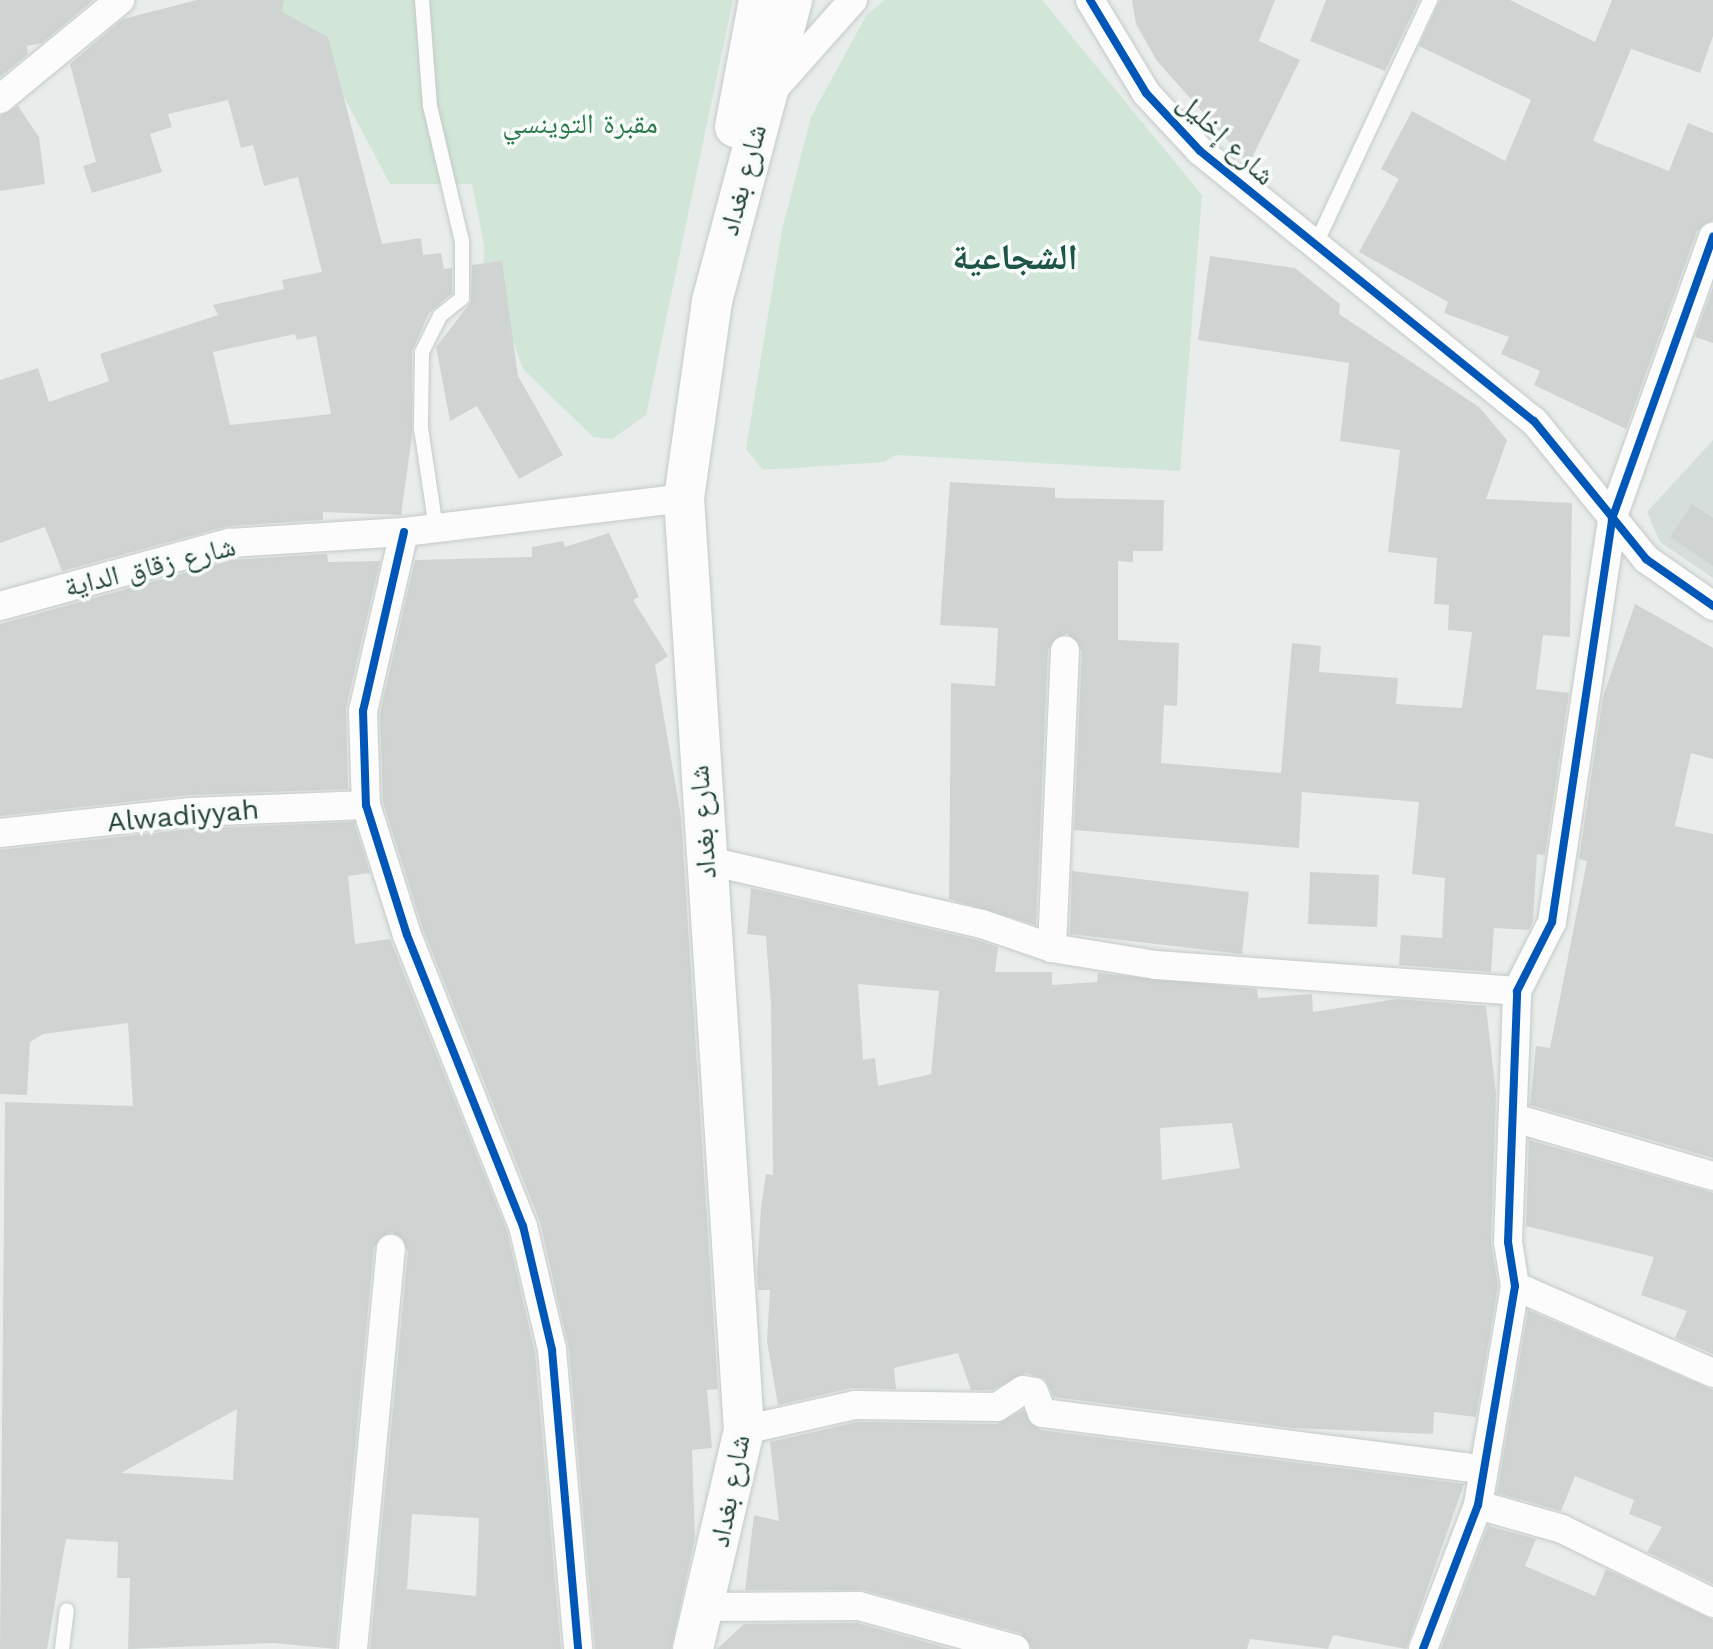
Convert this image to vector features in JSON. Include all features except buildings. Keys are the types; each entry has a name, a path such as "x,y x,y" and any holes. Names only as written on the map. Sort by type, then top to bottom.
{"main road":[{"path":"730,231 736,101 759,0"},
{"name":"شارع بغداد","path":"693,1649 706,1607 744,1430 684,498 712,301 792,0"}],"street":[{"path":"0,99 120,0"},
{"path":"764,103 853,0"},
{"name":"شارع إخليل","path":"1090,0 1146,93 1200,151 1314,249 1534,421 1646,559 1713,606"},
{"path":"1423,1649 1478,1505 1515,1286 1508,1242 1518,1119 1517,991 1552,922 1612,519 1713,237"},
{"name":"شارع زقاق الداية","path":"0,606 229,543 404,532 684,498"},
{"path":"404,532 363,711 366,805 407,935 523,1226 552,1350 578,1649"},
{"path":"1052,948 1065,650"},
{"name":"Alwadiyyah","path":"0,833 191,812 366,805"},
{"path":"705,860 982,924 1052,948 1156,965 1517,991"},
{"path":"1518,1119 1713,1176"},
{"path":"353,1649 391,1249"},
{"path":"1515,1286 1713,1373"},
{"path":"744,1430 855,1405 997,1407 1023,1390 1034,1392 1042,1413 1482,1469"},
{"path":"1478,1505 1562,1529 1713,1603"},
{"path":"706,1607 859,1606 1015,1649"}],"lane":[{"path":"422,0 430,106 462,241 462,298 440,316 422,352 421,428 436,528"},
{"path":"1314,249 1430,0"},
{"path":"62,1649 67,1610"}],"shaded area":[{"path":"1713,440 1713,578 1660,542 1647,512"}],"green space":[{"name":"مقبرة التوينسي","path":"265,0 733,0 646,415 612,439 593,437 523,369 513,341 483,332 484,245 472,184 390,184 312,36"},
{"path":"885,0 1042,0 1202,195 1180,471 896,455 884,462 763,470 746,449 782,230 811,117 867,14"}],"cycle path":[{"path":"1090,0 1146,93 1200,151 1534,421 1646,559 1713,606"},
{"path":"1423,1649 1478,1505 1515,1286 1508,1242 1517,991 1552,922 1612,519 1713,237"},
{"path":"404,532 363,711 366,805 407,935 523,1226 552,1350 578,1649"}],"district":[{"name":"الشجاعية","path":"1015,258"}]}
